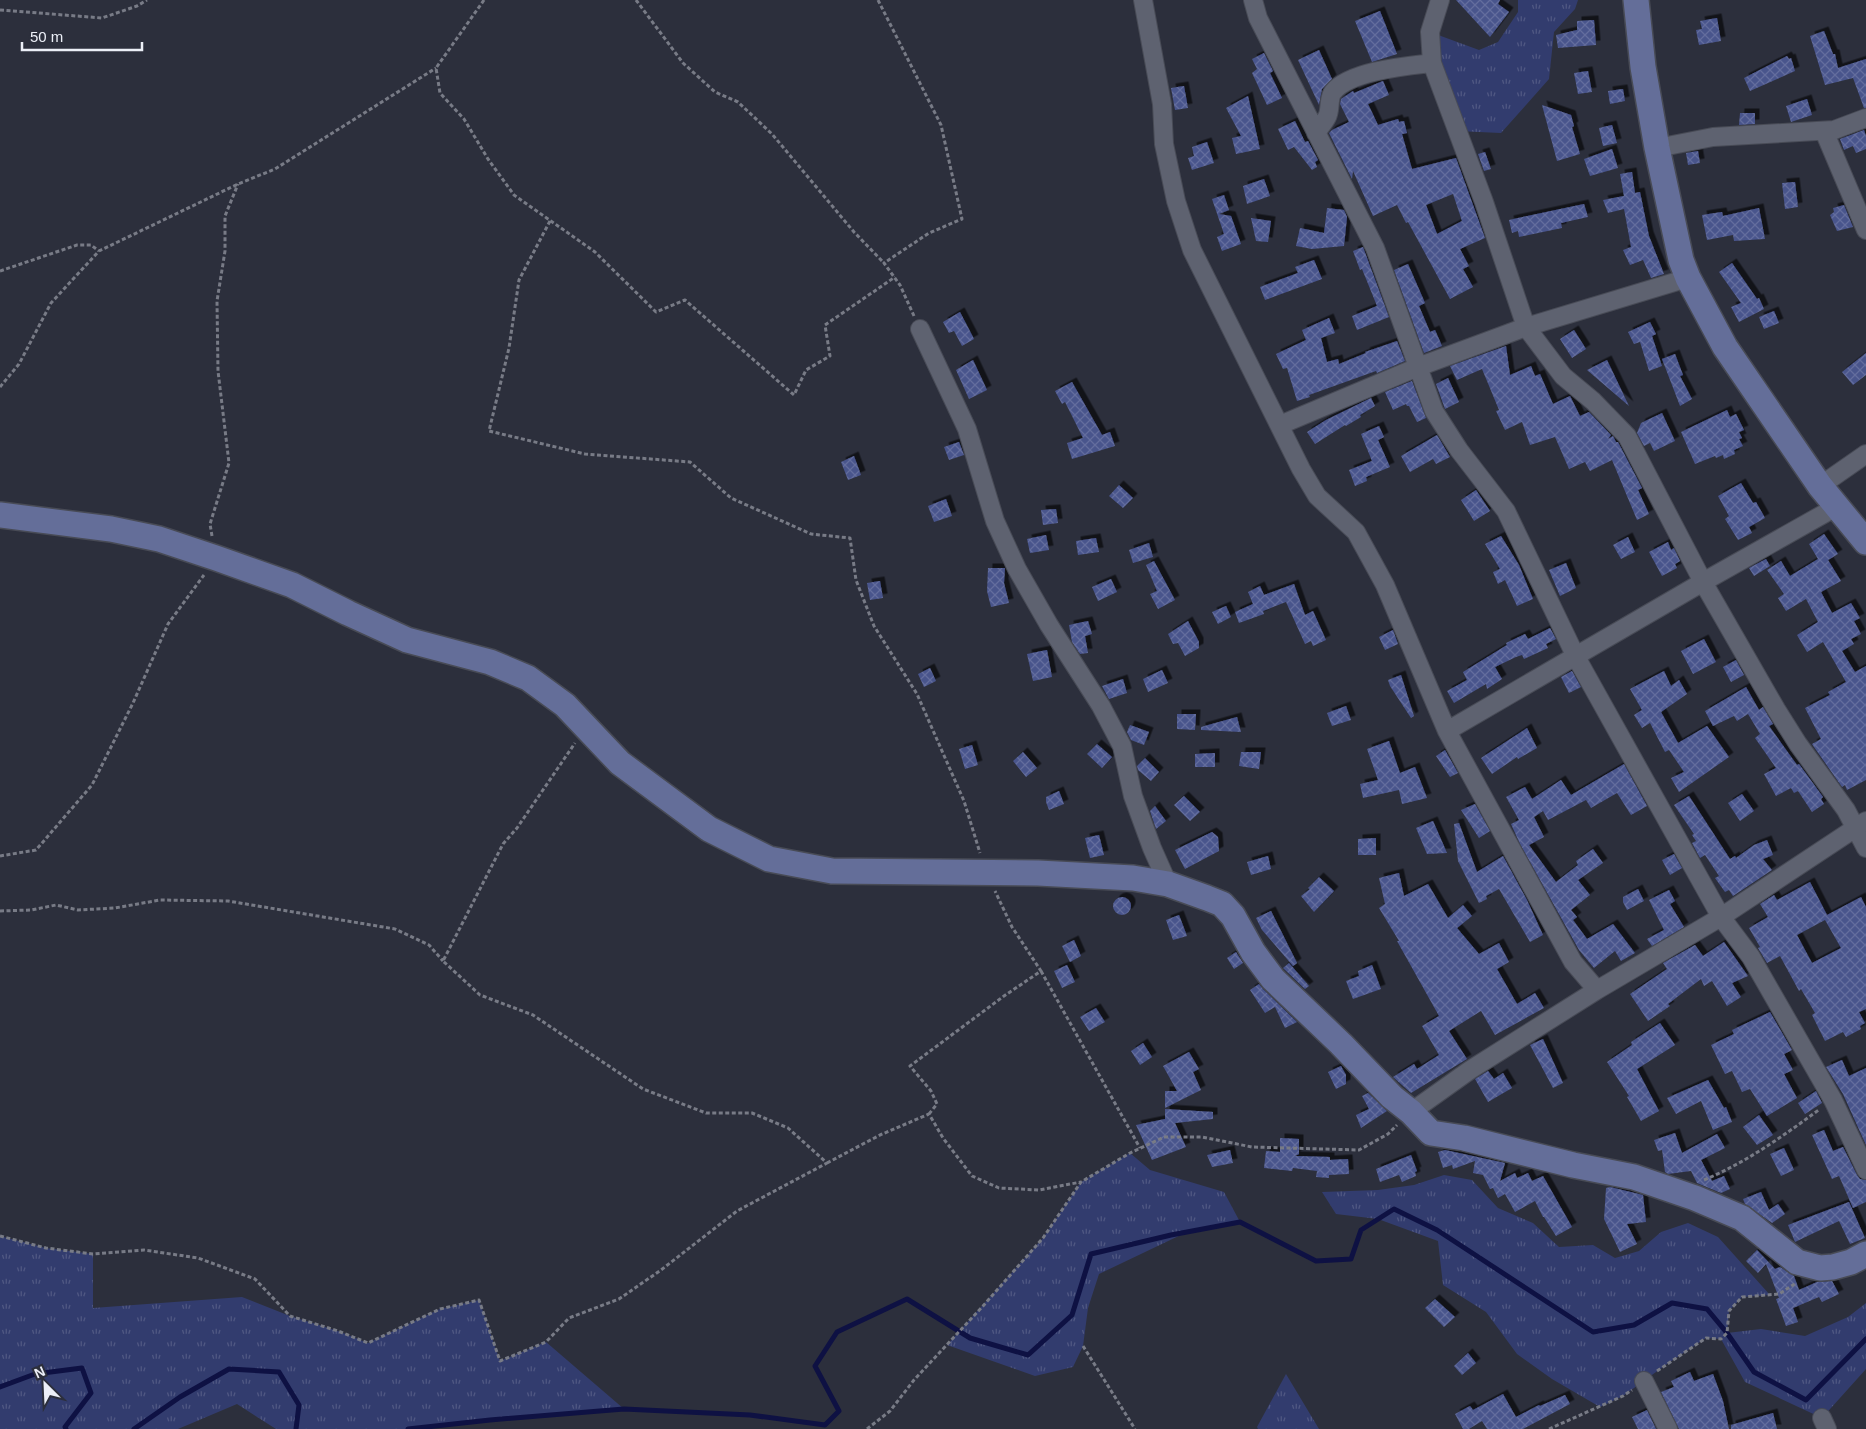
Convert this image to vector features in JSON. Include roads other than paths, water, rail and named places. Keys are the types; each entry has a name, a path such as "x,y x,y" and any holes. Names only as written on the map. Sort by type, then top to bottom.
{"street":[{"path":"1143,0 1162,104 1164,144 1176,201 1192,250 1301,469 1317,496 1356,532 1385,585 1447,731 1573,962 1597,990"},
{"path":"1253,0 1258,18 1375,248 1434,411 1459,450 1506,510 1576,657 1721,917 1751,957 1833,1100 1866,1170"},
{"path":"1440,0 1430,32 1432,63 1484,202 1526,327 1563,376 1593,402 1627,436 1703,582 1776,709 1798,744 1846,810 1860,824 1866,848"},
{"path":"1636,0 1657,148 1681,260 1688,278 1725,347 1820,486 1866,542"},
{"path":"1316,133 1328,116 1332,93 1340,85 1351,79 1394,67 1432,63"},
{"path":"1657,148 1713,137 1834,130 1866,118"},
{"path":"1824,131 1866,230"},
{"path":"1280,425 1418,367 1526,327 1688,278"},
{"path":"920,329 967,428 995,521 1017,569 1049,625 1101,706 1122,746 1133,796 1152,848 1168,884"},
{"path":"1820,486 1866,454"},
{"path":"1447,731 1836,507"},
{"path":"0,515 111,529 159,539 292,585 407,640 490,662 528,678 565,705 620,763 709,829 770,859 832,871 986,873 1133,878 1168,884 1222,904 1234,916 1253,952 1273,979 1431,1133 1464,1138 1573,1165 1634,1177 1676,1191 1742,1218 1797,1262 1820,1268 1833,1267 1851,1262 1866,1254"},
{"path":"1411,1112 1470,1070 1597,990 1721,917 1860,824"},
{"path":"1644,1381 1668,1429"}],"waterway":[{"path":"408,1429 624,1409 750,1415 825,1425 839,1411 815,1366 837,1332 907,1299 970,1338 1028,1355 1072,1315 1091,1254 1171,1235 1240,1222 1316,1261 1351,1259 1361,1230 1394,1209 1437,1230 1593,1332 1634,1325 1672,1303 1707,1309 1727,1333 1754,1372 1806,1400 1866,1339"},
{"path":"0,1387 35,1374 82,1368 91,1393 65,1427 66,1429"},
{"path":"134,1429 180,1397 229,1369 279,1372 299,1405 296,1429"}]}
